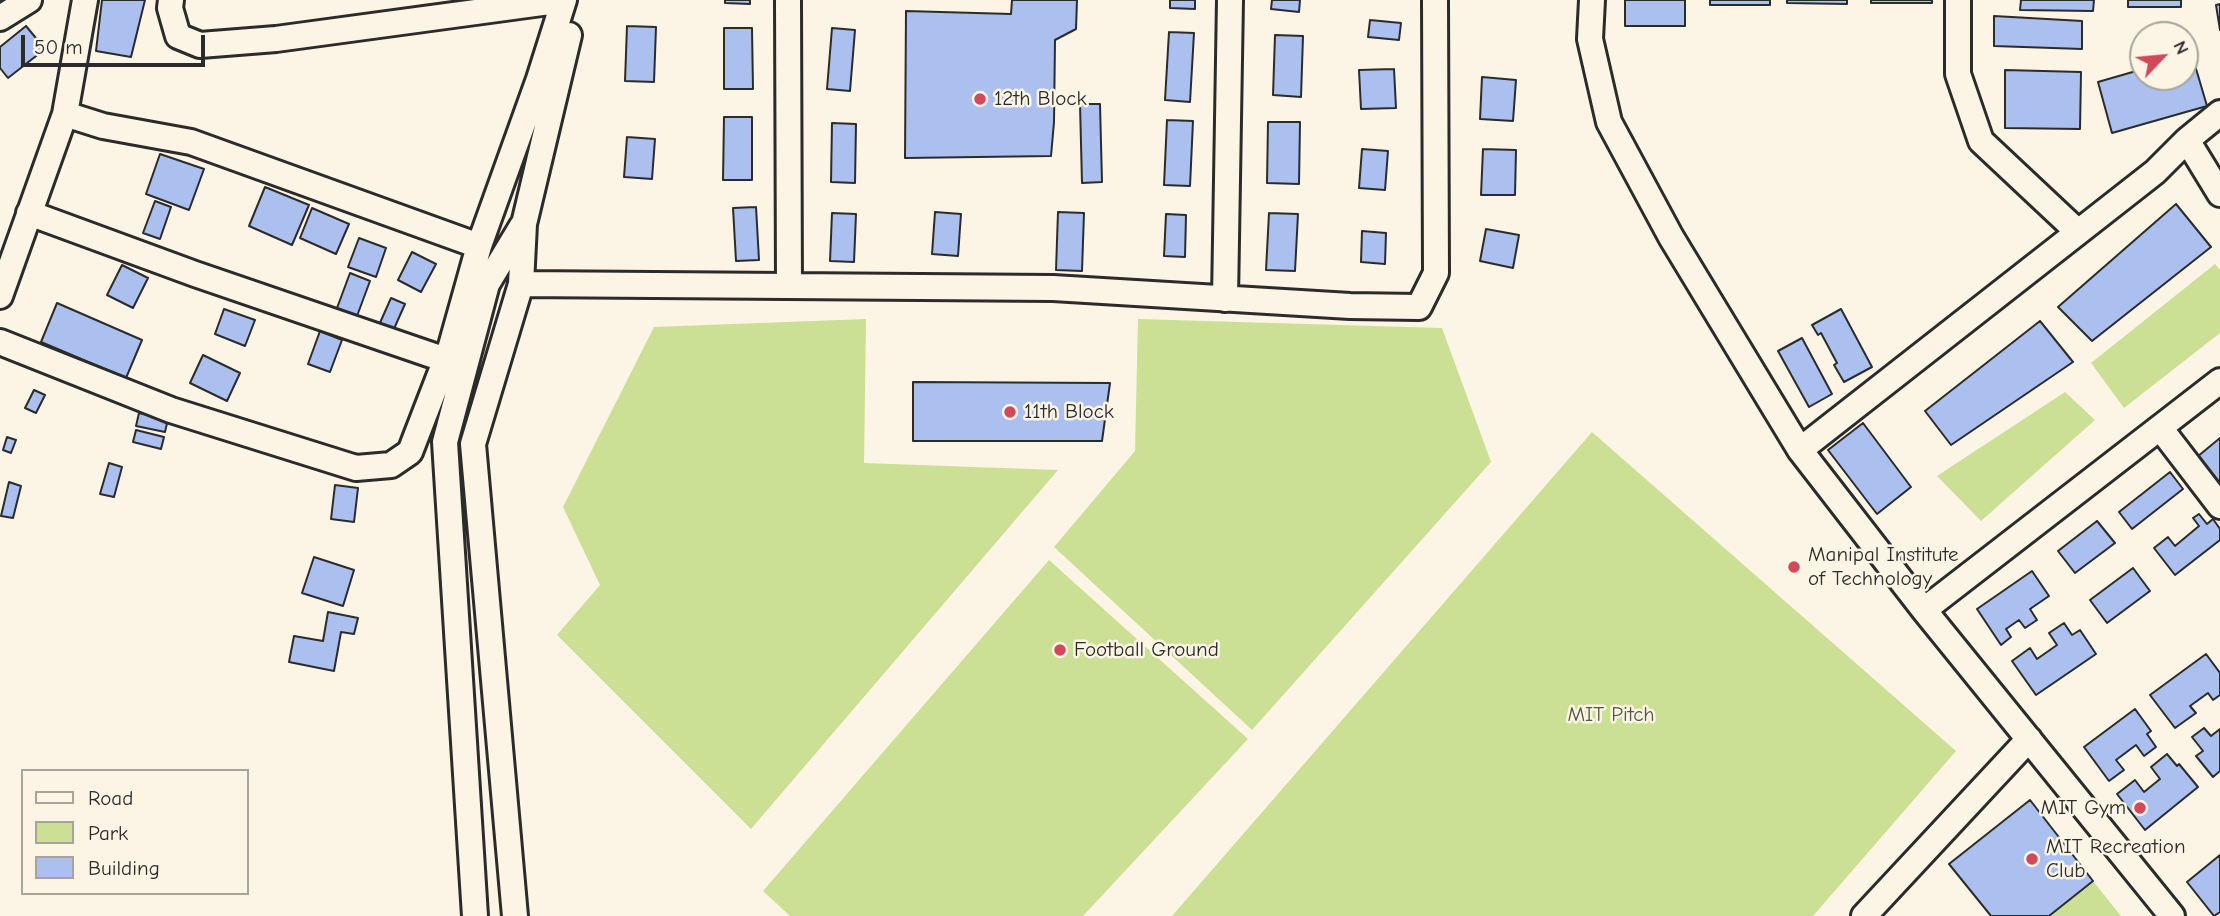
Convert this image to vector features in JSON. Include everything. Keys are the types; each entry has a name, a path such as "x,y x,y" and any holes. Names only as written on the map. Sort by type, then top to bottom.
{"street":[{"path":"0,18 29,0"},
{"path":"0,296 65,114 85,0"},
{"path":"0,342 171,410 356,468 391,465 410,452 446,360 479,246 535,92 564,0 276,39 200,45 178,36 170,8 172,0"},
{"path":"515,916 473,444 521,284 524,223 577,0"},
{"path":"788,0 789,285"},
{"path":"1225,299 1230,0"},
{"path":"521,284 1053,288 1350,306 1419,307 1436,273 1435,0"},
{"path":"1592,0 1590,39 1609,122 1671,237 1800,450 1924,610 2172,916"},
{"path":"1958,0 1958,74 1981,141 2078,232"},
{"path":"1800,450 2155,172 2186,140 2220,113"},
{"path":"65,114 103,126 191,142 479,246"},
{"path":"2186,140 2220,194"},
{"path":"29,213 195,274 446,360"},
{"path":"475,916 445,442 487,284 524,223"},
{"path":"1924,610 2220,382"},
{"path":"2161,429 2220,506"},
{"path":"1864,916 2029,739"}],"green space":[{"path":"2215,264 2220,270 2220,333 2124,408 2091,363"},
{"path":"866,319 864,463 1058,470 751,829 557,635 600,585 563,507 654,327"},
{"path":"1138,319 1442,328 1491,462 1252,730 1054,547 1135,451"},
{"path":"2065,392 2095,420 1981,521 1937,476"},
{"name":"MIT Pitch","path":"1592,432 1956,751 1813,916 1172,916"},
{"name":"Football Ground","path":"1049,560 1248,739 1083,916 790,916 763,891"},
{"path":"2093,881 2121,916 2051,916"}],"building":[{"path":"102,0 145,0 131,57 96,51"},
{"path":"725,0 750,0 750,4 725,3"},
{"name":"12th Block","path":"1012,0 1077,0 1076,29 1055,40 1051,156 905,158 906,11 1011,14"},
{"path":"1170,0 1195,0 1195,9 1170,8"},
{"path":"1272,0 1300,0 1299,12 1271,9"},
{"path":"1625,0 1685,0 1685,26 1625,26"},
{"path":"1710,0 1770,0 1770,5 1710,5"},
{"path":"1787,0 1847,0 1847,4 1787,3"},
{"path":"1871,0 1932,0 1932,3 1871,3"},
{"path":"2021,0 2094,0 2093,11 2020,10"},
{"path":"2128,0 2181,0 2181,7 2128,7"},
{"path":"2220,4 2220,30 2216,5"},
{"path":"1994,16 2082,21 2082,49 1994,46"},
{"path":"1370,20 1401,23 1399,40 1368,37"},
{"path":"26,26 45,49 8,78 0,68 0,47"},
{"path":"627,26 656,27 654,82 625,81"},
{"path":"724,28 752,28 753,89 724,89"},
{"path":"832,28 855,30 850,91 827,89"},
{"path":"1169,32 1194,33 1190,102 1165,100"},
{"path":"1275,35 1303,36 1301,97 1273,95"},
{"path":"1394,69 1396,108 1361,109 1359,70"},
{"path":"2005,70 2081,72 2080,129 2005,128"},
{"path":"2129,73 2129,91 2199,91 2199,79 2207,106 2112,133 2098,82"},
{"path":"1482,77 1516,80 1513,121 1480,119"},
{"path":"1080,104 1100,104 1102,182 1082,183"},
{"path":"724,117 752,117 752,180 723,180"},
{"path":"1167,120 1193,121 1190,186 1164,185"},
{"path":"1268,122 1300,122 1299,184 1267,183"},
{"path":"832,123 856,124 855,183 831,182"},
{"path":"627,137 655,139 652,179 624,177"},
{"path":"1362,149 1388,151 1385,190 1359,188"},
{"path":"1483,149 1516,150 1515,195 1481,195"},
{"path":"160,154 204,169 189,210 146,194"},
{"path":"265,187 309,205 292,245 249,226"},
{"path":"155,201 171,207 160,239 143,233"},
{"path":"2176,204 2211,247 2092,341 2058,307"},
{"path":"756,207 759,260 736,261 733,208"},
{"path":"312,208 349,224 336,254 300,238"},
{"path":"935,212 961,214 958,256 932,254"},
{"path":"1058,212 1084,213 1082,271 1056,270"},
{"path":"832,213 856,214 854,262 830,261"},
{"path":"1269,213 1298,214 1295,271 1266,270"},
{"path":"1166,214 1186,215 1185,257 1164,256"},
{"path":"1486,229 1519,235 1513,268 1480,261"},
{"path":"1362,231 1386,233 1385,264 1361,262"},
{"path":"359,238 386,248 376,277 348,267"},
{"path":"412,252 436,264 421,292 398,280"},
{"path":"122,265 148,278 133,308 107,295"},
{"path":"350,273 370,281 357,316 337,308"},
{"path":"391,298 405,304 393,331 379,325"},
{"path":"57,303 142,340 126,378 41,342"},
{"path":"224,309 255,320 245,346 215,334"},
{"path":"1841,309 1872,367 1844,382 1821,333 1818,335 1812,325"},
{"path":"2040,321 2073,362 1951,445 1925,411"},
{"path":"320,331 342,340 330,372 308,364"},
{"path":"1802,338 1832,394 1809,407 1778,351"},
{"path":"203,355 240,373 227,401 190,383"},
{"name":"11th Block","path":"913,382 1110,383 1102,441 913,441"},
{"path":"34,390 45,395 36,413 25,408"},
{"path":"139,413 168,419 165,432 136,426"},
{"path":"1863,423 1911,487 1877,514 1828,450"},
{"path":"136,430 164,437 161,449 133,442"},
{"path":"7,437 16,440 11,453 3,450"},
{"path":"2220,438 2220,486 2197,457"},
{"path":"109,463 122,467 114,497 100,494"},
{"path":"2170,472 2183,489 2132,529 2119,512"},
{"path":"9,482 21,486 13,518 1,516"},
{"path":"335,485 358,488 354,522 331,519"},
{"path":"2199,514 2207,524 2213,519 2220,529 2220,540 2175,575 2154,548 2168,537 2175,546 2199,526 2193,518"},
{"path":"2097,521 2115,543 2075,573 2058,551"},
{"path":"314,557 354,570 343,606 302,593"},
{"path":"2133,568 2150,591 2107,623 2090,600"},
{"path":"2032,571 2049,596 2030,609 2037,620 2025,628 2019,620 2006,629 2011,637 2001,645 1977,609"},
{"path":"328,612 358,618 354,634 341,632 334,671 289,662 294,636 323,641"},
{"path":"2064,623 2072,635 2080,630 2096,654 2036,695 2012,661 2030,648 2037,659 2057,645 2049,633"},
{"path":"2206,654 2220,673 2220,695 2213,700 2208,693 2190,706 2196,713 2175,728 2150,695"},
{"path":"2135,709 2151,731 2147,734 2156,747 2144,756 2136,745 2116,760 2124,770 2109,781 2084,747"},
{"path":"2204,728 2211,736 2220,729 2220,771 2213,777 2196,756 2203,751 2192,737"},
{"path":"2167,754 2198,787 2145,830 2117,794 2135,780 2144,792 2160,779 2151,767"},
{"path":"2030,800 2093,881 2049,916 1991,916 1949,864"},
{"path":"2220,855 2220,912 2214,916 2187,882"}],"place":[{"name":"12th Block","path":"980,99"},
{"name":"11th Block","path":"1010,412"},
{"name":"Manipal Institute of Technology","path":"1794,567"},
{"name":"Football Ground","path":"1060,650"},
{"name":"MIT Gym","path":"2140,808"},
{"name":"MIT Recreation Club","path":"2032,859"}]}
